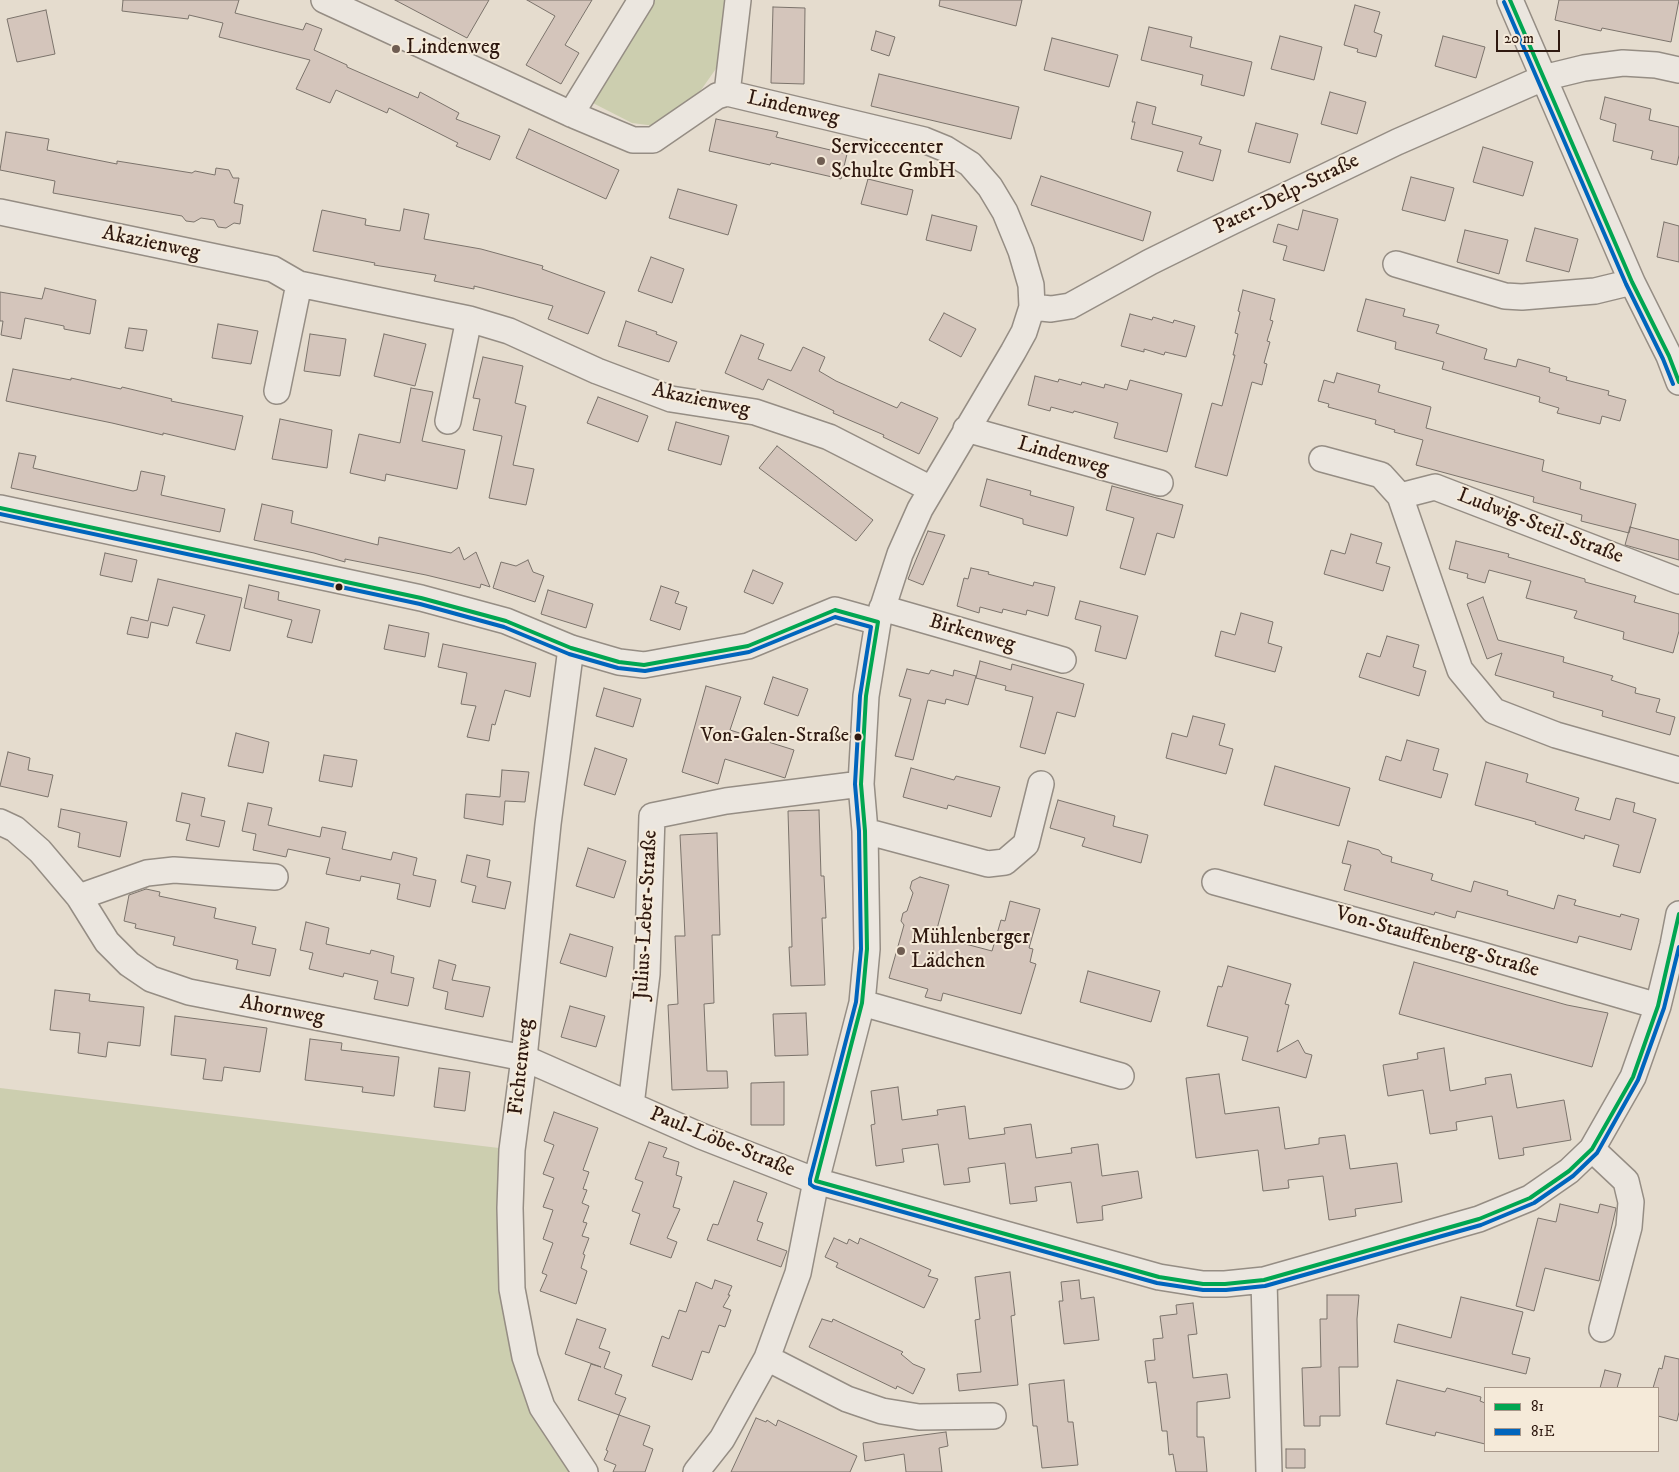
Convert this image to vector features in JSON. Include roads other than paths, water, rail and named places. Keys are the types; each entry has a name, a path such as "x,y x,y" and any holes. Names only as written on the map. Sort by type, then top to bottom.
{"street":[{"name":"Lindenweg","path":"324,0 571,114 633,140 653,140 716,96 727,93 924,140 946,149 970,164 990,187 1005,212 1022,251 1031,285 1032,307 1024,332 1013,352 931,489"},
{"path":"571,114 642,0"},
{"path":"727,93 738,0"},
{"path":"1510,0 1632,282 1674,355 1679,382"},
{"name":"Pater-Delp-Straße","path":"1032,307 1051,309 1070,306 1150,262 1249,213 1397,142 1543,78 1584,68 1623,63 1656,65 1679,70"},
{"name":"Akazienweg","path":"0,212 272,269 299,284 469,319 509,331 597,372 671,399 755,412 829,437 931,489"},
{"path":"1396,264 1505,296 1522,297 1595,291 1632,282"},
{"path":"277,392 299,284"},
{"path":"448,421 469,319"},
{"name":"Lindenweg","path":"966,430 1160,483"},
{"path":"1322,459 1381,475 1400,496 1460,670 1494,710 1556,735 1679,770"},
{"name":"Ludwig-Steil-Straße","path":"1400,496 1435,486 1679,581"},
{"path":"696,1472 722,1438 767,1358 798,1273 816,1181 862,1003 867,949 861,784 866,696 880,615 900,554 931,489"},
{"name":"Birkenweg","path":"0,508 421,598 506,621 571,648 619,662 644,665 748,646 835,610 880,615 1063,660"},
{"name":"Fichtenweg","path":"571,648 548,824 524,1058 512,1150 510,1208 512,1289 525,1357 542,1407 585,1472"},
{"name":"Julius-Leber-Straße","path":"631,1105 647,974 652,816 726,801 861,784"},
{"path":"864,831 988,864 1006,862 1026,844 1042,784"},
{"name":"Ahornweg","path":"0,822 15,829 40,851 79,897 106,942 129,964 152,978 190,992 239,1003 524,1058"},
{"path":"79,897 147,873 174,870 275,876"},
{"name":"Von-Stauffenberg-Straße","path":"1215,882 1469,951 1658,1006"},
{"name":"Paul-Löbe-Straße","path":"524,1058 701,1136 816,1181 1159,1277 1203,1284 1264,1280 1479,1219 1530,1198 1569,1171 1592,1149 1610,1121 1633,1077 1658,1006 1679,914"},
{"path":"862,1003 1121,1076"},
{"path":"1592,1149 1626,1181 1631,1202 1629,1227 1602,1329"},
{"path":"1264,1280 1269,1472"},
{"path":"767,1358 847,1399 882,1411 919,1417 993,1416"}],"place":[{"name":"Lindenweg","path":"396,49"},
{"name":"Servicecenter Schulte GmbH","path":"821,161"},
{"name":"Von-Galen-Straße","path":"858,737"},
{"name":"Mühlenberger Lädchen","path":"901,951"}]}
